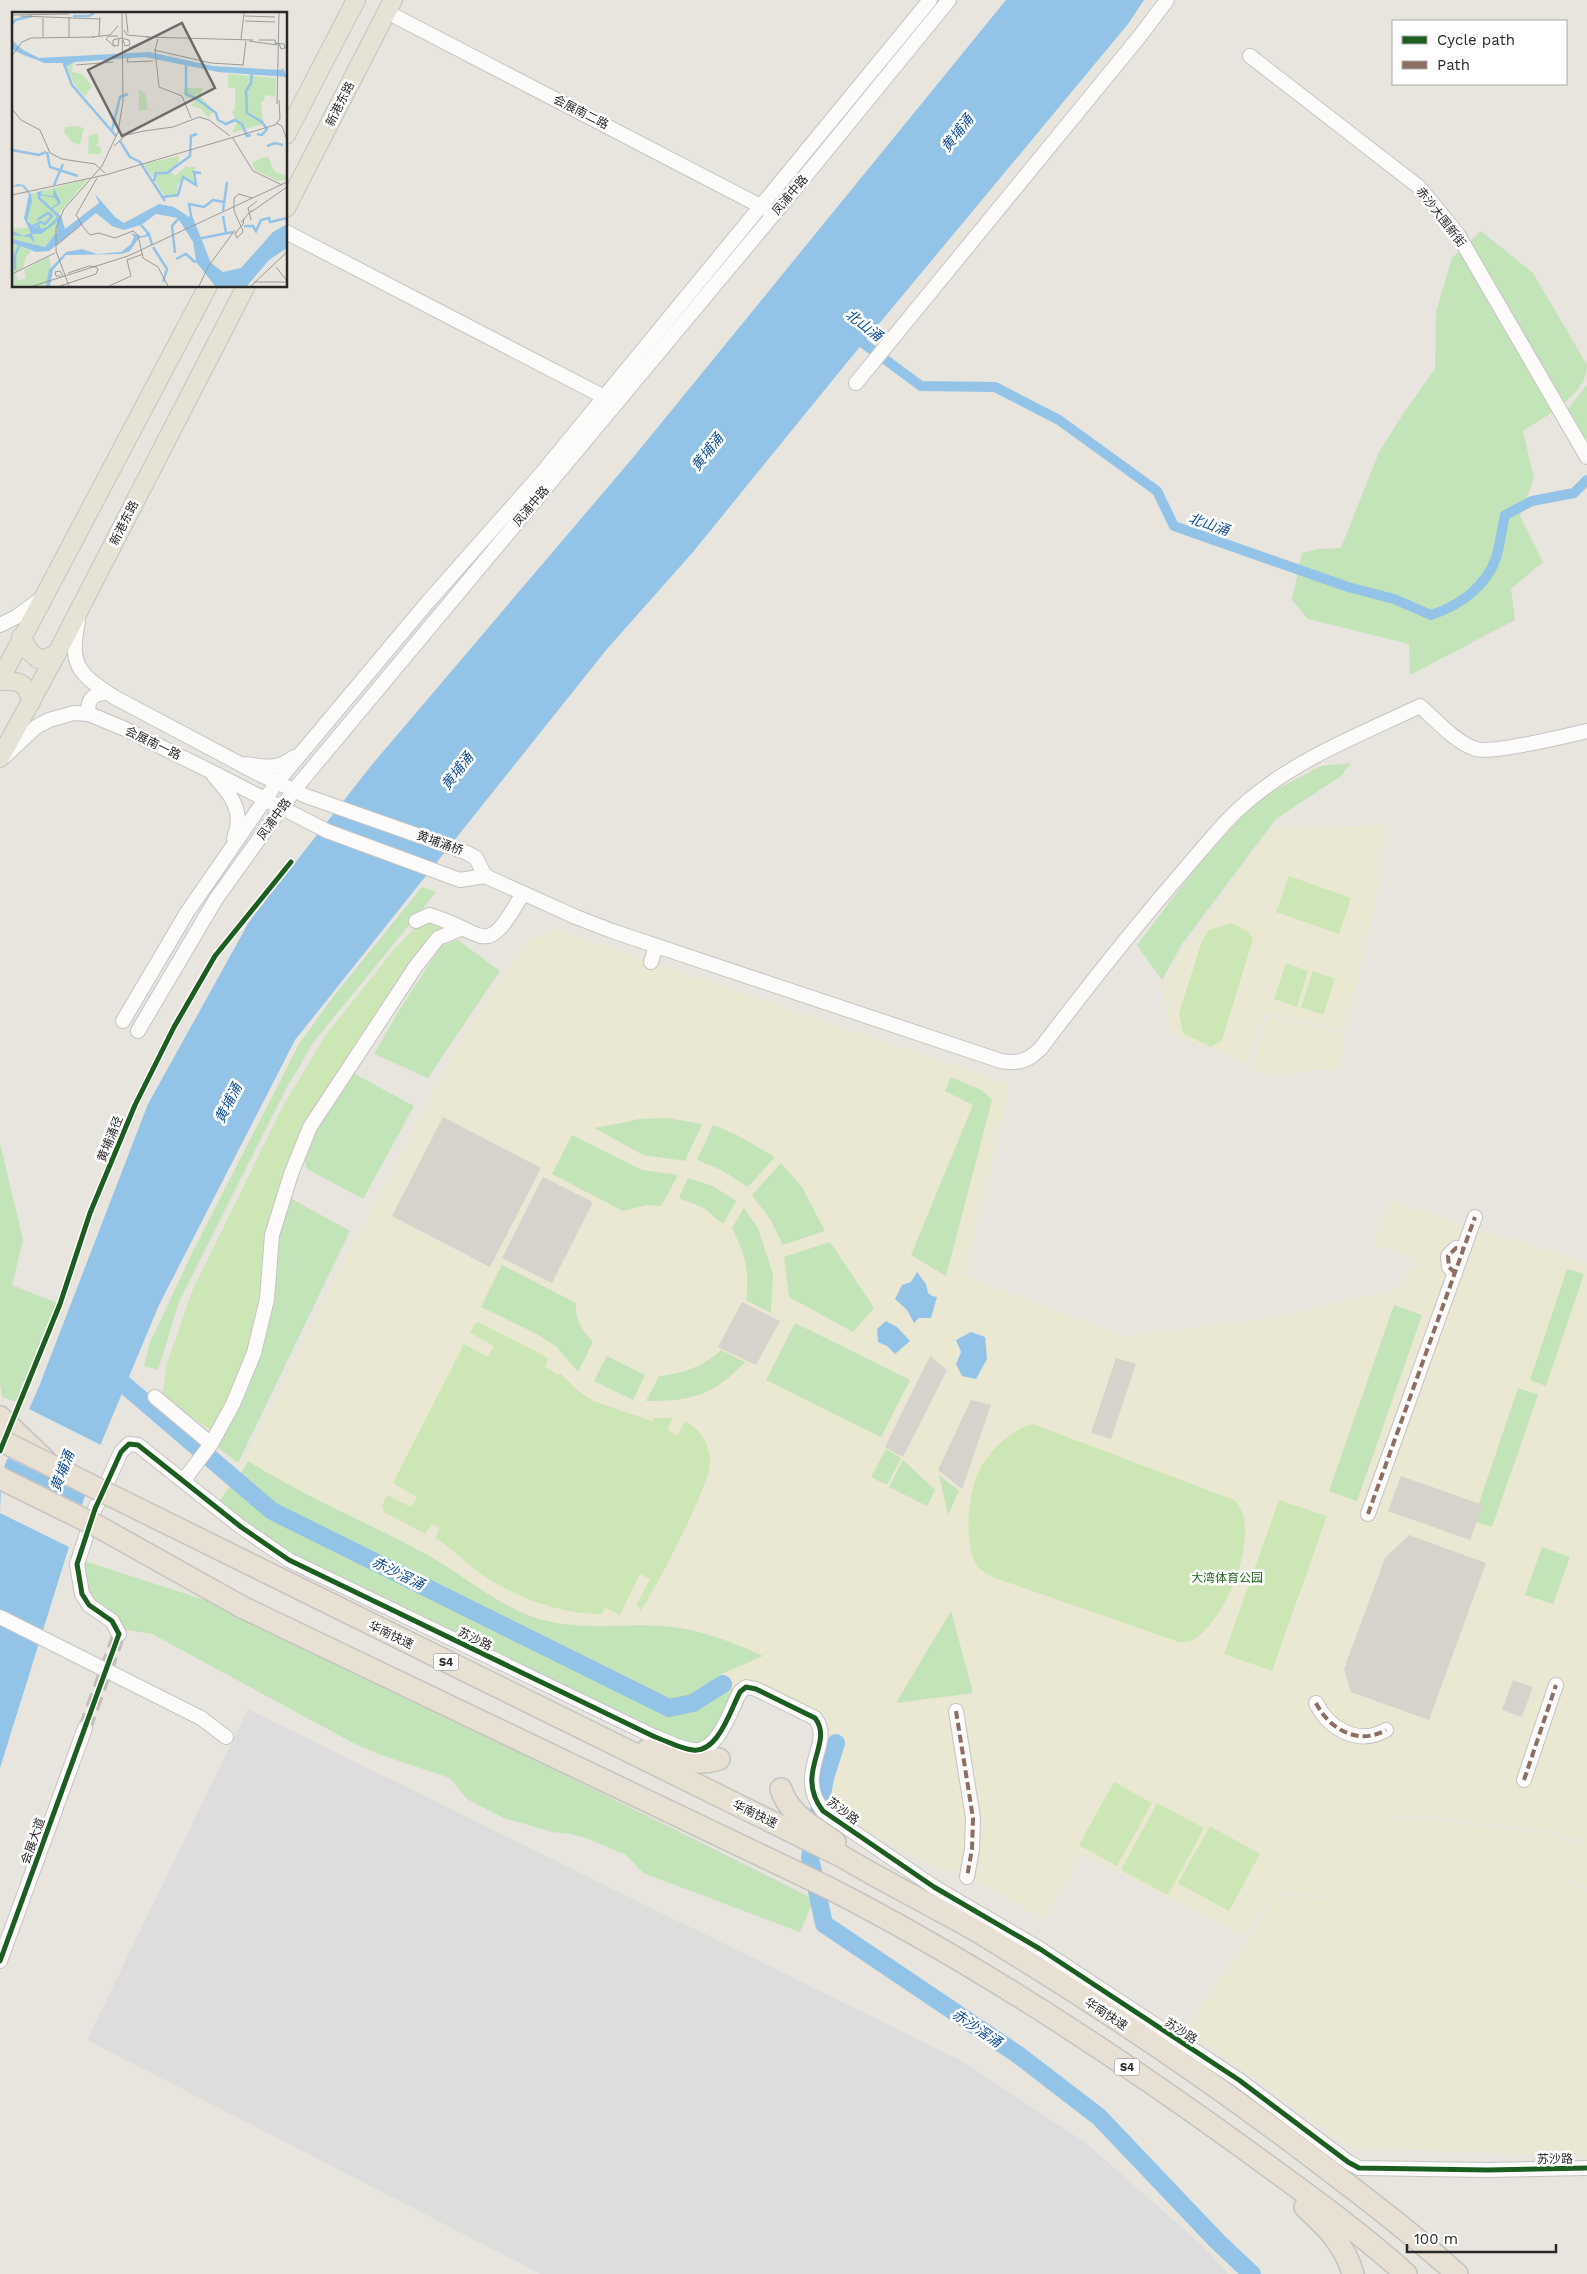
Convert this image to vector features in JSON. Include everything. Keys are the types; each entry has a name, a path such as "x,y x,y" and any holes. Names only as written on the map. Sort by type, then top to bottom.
{"highway":[{"name":"华南快速","path":"1,1426 51,1466 782,1828 844,1853 1036,1968 1173,2057 1285,2137 1401,2226 1457,2274"},
{"name":"S4","path":"0,1478 99,1527 242,1608 829,1888 901,1927 1012,1993 1143,2077 1331,2213 1406,2274"},
{"path":"0,1487 37,1496"},
{"path":"578,1728 671,1757 706,1763 719,1759"},
{"path":"783,1796 797,1816 844,1853"},
{"path":"1235,2142 1338,2240 1349,2260 1353,2274"}],"main road":[{"path":"288,131 356,0"},
{"name":"新港东路","path":"288,204 390,6"},
{"path":"31,702 27,687 14,681 0,681 41,599 207,288"},
{"name":"新港东路","path":"0,760 245,288"},
{"path":"22,638 30,652 38,659 57,653"}],"street":[{"name":"凤浦中路","path":"123,1021 186,914 277,782 302,750 427,603 541,474 930,0"},
{"name":"凤浦中路","path":"138,1031 199,926 239,866 294,790 774,214 949,0"},
{"path":"856,383 1134,44 1167,0"},
{"name":"会展南二路","path":"390,6 762,205 774,214"},
{"name":"赤沙大围新街","path":"1250,56 1419,187 1457,233 1587,457"},
{"path":"288,233 605,395 616,404"},
{"path":"0,625 16,618 41,599"},
{"name":"会展南一路","path":"80,609 74,642 74,656 85,676 107,693 138,712 235,762 294,790 323,801"},
{"path":"89,714 90,699 98,693 107,693"},
{"path":"485,876 576,917 656,946 1001,1061 1018,1063 1025,1062 1041,1048 1109,960 1177,878 1232,815 1266,787 1337,746 1420,706 1465,743 1483,750 1587,732"},
{"name":"会展南一路","path":"0,760 36,727 61,716 74,713 89,714 125,729 208,770 282,807 309,824 460,880 485,876"},
{"path":"235,762 266,766 284,765 302,750"},
{"path":"208,770 225,788 236,804 238,825 236,836 226,856"},
{"name":"黄埔涌桥","path":"323,801 465,852 476,858 485,876"},
{"path":"416,921 429,915 484,937 494,936 506,923 523,893"},
{"path":"184,1480 211,1444 233,1404 254,1353 267,1299 272,1235 291,1174 310,1127 416,966 438,938 461,929"},
{"path":"651,962 656,946"},
{"path":"1368,1514 1475,1217"},
{"path":"155,1397 211,1444"},
{"name":"苏沙路","path":"118,1634 112,1621 89,1605 82,1594 78,1564 81,1549 95,1509 121,1452 128,1444 138,1444 248,1532 289,1560 655,1737 692,1750 703,1750 716,1739 740,1692 746,1687 756,1688 816,1718 821,1725 822,1736 812,1770 811,1788 819,1806 934,1887 962,1901 1040,1949 1239,2080 1348,2162 1360,2168 1487,2170 1587,2168"},
{"path":"0,1617 201,1718 226,1737"},
{"path":"1524,1780 1556,1684"},
{"path":"1316,1702 1328,1722 1346,1733 1374,1736 1386,1730"},
{"path":"956,1711 973,1818 972,1849 967,1878"},
{"name":"会展大道","path":"0,1961 85,1728"}],"shaded area":[{"path":"1387,825 1378,894 1346,1031 1265,1013 1246,1064 1171,1033 1162,986 1180,954 1272,828"},
{"path":"556,929 1011,1085 965,1276 1125,1336 1276,1317 1400,1288 1408,1267 1416,1270 1411,1259 1373,1244 1390,1201 1587,1263 1587,1887 1569,1880 1581,1841 1553,1832 1417,1816 1395,1816 1372,1902 1277,1892 1242,1936 1082,1853 1046,1920 961,1874 916,1859 824,1805 816,1783 825,1724 748,1682 712,1741 215,1500 237,1473 326,1296 466,1030 521,947 534,937"},
{"path":"1269,1016 1345,1033 1340,1070 1310,1070 1281,1077 1251,1070"},
{"path":"443,1117 541,1168 490,1267 392,1216"},
{"path":"543,1177 593,1202 552,1283 502,1258"},
{"path":"742,1302 780,1321 756,1365 718,1347"},
{"path":"930,1356 947,1370 903,1457 885,1447"},
{"path":"1116,1358 1136,1364 1111,1439 1091,1433"},
{"path":"971,1400 991,1405 962,1489 938,1470"},
{"path":"1401,1476 1483,1505 1470,1540 1388,1511"},
{"path":"1409,1535 1486,1563 1429,1720 1351,1692 1344,1669 1385,1558"},
{"path":"1513,1680 1533,1687 1522,1717 1502,1710"},
{"path":"248,1709 962,2061 1086,2143 1204,2247 1228,2274 541,2274 87,2040"},
{"path":"1396,1818 1418,1818 1553,1834 1579,1845 1567,1882 1587,1890 1587,2156 1351,2148 1185,2029 1277,1894 1373,1903"}],"green space":[{"path":"1481,231 1533,273 1587,365 1585,376 1573,395 1564,404 1523,431 1534,478 1520,516 1543,562 1511,589 1515,620 1410,675 1409,644 1308,619 1292,600 1302,553 1318,549 1341,548 1379,452 1435,369 1436,312 1452,258"},
{"path":"1587,385 1587,448 1566,411"},
{"path":"1351,763 1341,776 1276,819 1182,944 1162,980 1137,945 1197,866 1257,800 1321,766"},
{"path":"1289,876 1351,898 1339,934 1276,912"},
{"path":"422,887 436,892 313,1043 286,1089 179,1302 158,1370 144,1366 149,1345 192,1253 299,1044 333,997"},
{"path":"425,918 448,927 302,1133 259,1320 230,1396 213,1432 162,1396 167,1363 193,1289 283,1106 325,1036 396,947"},
{"path":"1231,923 1249,932 1253,939 1222,1040 1211,1047 1183,1033 1179,1013 1202,941 1209,930"},
{"path":"458,940 500,971 428,1078 374,1054 397,1014 441,946"},
{"path":"1286,963 1308,971 1297,1007 1274,999"},
{"path":"1313,971 1335,979 1323,1015 1301,1007"},
{"path":"353,1073 414,1106 363,1199 307,1169 305,1158 307,1145 320,1119"},
{"path":"951,1077 983,1091 992,1100 946,1276 911,1255 973,1105 945,1091"},
{"path":"667,1118 702,1124 685,1161 643,1155 595,1128 640,1119"},
{"path":"713,1125 735,1134 775,1157 748,1187 723,1171 697,1160"},
{"path":"572,1135 642,1170 678,1175 661,1206 647,1205 623,1211 552,1174"},
{"path":"0,1143 23,1240 12,1285 60,1304 20,1403 2,1397 0,1383"},
{"path":"781,1163 802,1187 825,1231 783,1245 770,1219 752,1195"},
{"path":"688,1178 713,1186 736,1201 723,1224 704,1208 679,1198"},
{"path":"290,1198 350,1231 238,1463 217,1447 257,1352 277,1234"},
{"path":"744,1208 758,1228 773,1274 771,1313 746,1300 747,1271 740,1246 732,1228"},
{"path":"830,1242 874,1308 853,1332 789,1297 784,1257"},
{"path":"502,1265 576,1303 580,1324 593,1342 578,1372 557,1347 535,1333 481,1307"},
{"path":"1567,1269 1584,1274 1546,1386 1530,1380"},
{"path":"1394,1305 1422,1315 1357,1501 1329,1491"},
{"path":"478,1322 543,1355 548,1359 545,1367 558,1375 560,1373 577,1390 593,1401 652,1421 654,1418 673,1418 668,1430 677,1436 685,1421 696,1429 704,1439 709,1451 710,1465 701,1494 657,1584 640,1611 637,1604 650,1579 640,1574 620,1615 606,1608 608,1603 602,1614 569,1611 521,1596 477,1571 452,1549 435,1538 440,1528 431,1524 425,1534 384,1512 382,1506 387,1495 411,1507 417,1497 393,1483 464,1344 488,1357 494,1346 470,1333 475,1323"},
{"path":"795,1323 910,1380 881,1437 766,1380"},
{"path":"721,1350 745,1362 712,1389 689,1398 646,1401 659,1376 692,1369"},
{"path":"607,1356 645,1375 633,1400 594,1381"},
{"path":"1518,1388 1538,1395 1492,1527 1473,1521"},
{"name":"大湾体育公园","path":"1033,1424 1234,1500 1242,1513 1245,1531 1243,1552 1237,1575 1228,1596 1204,1631 1191,1641 1179,1642 992,1577 977,1565 970,1545 969,1532 970,1505 975,1480 988,1456 1001,1442 1017,1430"},
{"path":"886,1449 901,1458 887,1485 871,1477"},
{"path":"903,1460 935,1490 927,1506 889,1487"},
{"path":"248,1461 293,1487 433,1558 504,1604 535,1618 580,1626 648,1625 688,1630 714,1636 763,1656 721,1674 703,1692 671,1703 277,1505 239,1476"},
{"path":"939,1475 959,1491 948,1515"},
{"path":"232,1484 266,1512 291,1528 657,1711 686,1713 705,1705 726,1691 736,1688 711,1738 695,1746 657,1734 271,1544 219,1501"},
{"path":"1279,1500 1327,1516 1272,1671 1224,1654"},
{"path":"1542,1547 1570,1557 1553,1604 1525,1595"},
{"path":"84,1561 230,1608 814,1899 800,1932 643,1873 626,1855 586,1838 553,1832 504,1818 467,1799 450,1778 357,1745 152,1634 121,1629 86,1597"},
{"path":"951,1611 973,1693 896,1703"},
{"path":"1114,1782 1152,1803 1117,1866 1079,1845"},
{"path":"1157,1803 1204,1828 1168,1895 1121,1870"},
{"path":"1210,1826 1260,1854 1229,1911 1178,1883"}],"water":[{"name":"黄埔涌","path":"1006,0 1144,0 1128,24 849,360 693,552 607,649 295,1040 159,1305 102,1441 0,1768 0,1476 40,1384 148,1104 249,922 370,767 636,454"},
{"path":"917,1272 926,1284 928,1293 937,1297 931,1318 919,1318 914,1323 907,1310 895,1299 902,1285 911,1282"},
{"path":"886,1321 897,1327 910,1341 895,1354 887,1346 878,1342 877,1329"},
{"path":"971,1332 985,1337 987,1359 976,1379 962,1376 956,1364 961,1352 956,1340"}],"pier":[{"path":"27,1408 103,1446 87,1496 6,1457"},
{"path":"2,1466 84,1506 71,1548 0,1513"}],"waterway":[{"name":"北山涌","path":"852,335 921,386 995,387 1059,420 1157,491 1174,526 1348,587 1394,599 1431,615 1461,601 1486,578 1496,558 1505,515 1532,501 1574,493 1587,480"},
{"name":"赤沙滘涌","path":"107,1370 272,1511 669,1708 693,1703 723,1684"},
{"name":"赤沙滘涌","path":"836,1743 825,1778 810,1858 824,1924 1017,2054 1099,2117 1218,2242 1252,2274"}],"tunnel":[{"path":"85,1728 119,1634"}],"marked path":[{"path":"1368,1514 1475,1217"},
{"path":"1455,1273 1449,1267 1448,1256 1456,1248 1464,1249"},
{"path":"1524,1780 1556,1685"},
{"path":"1316,1703 1328,1720 1345,1732 1365,1736 1386,1730"},
{"path":"956,1711 973,1818 972,1849 967,1877"}],"cycle path":[{"name":"黄埔涌径","path":"0,1451 60,1304 90,1213 135,1105 174,1027 215,956 291,862"},
{"path":"0,1961 119,1634 112,1621 89,1605 82,1594 77,1564 95,1509 121,1452 129,1444 138,1445 241,1527 289,1560 655,1737 684,1748 702,1749 716,1738 740,1692 746,1687 756,1689 815,1718 820,1728 820,1738 812,1784 815,1797 823,1811 934,1887 1040,1949 1239,2080 1348,2162 1359,2168 1487,2170 1587,2168"}]}
